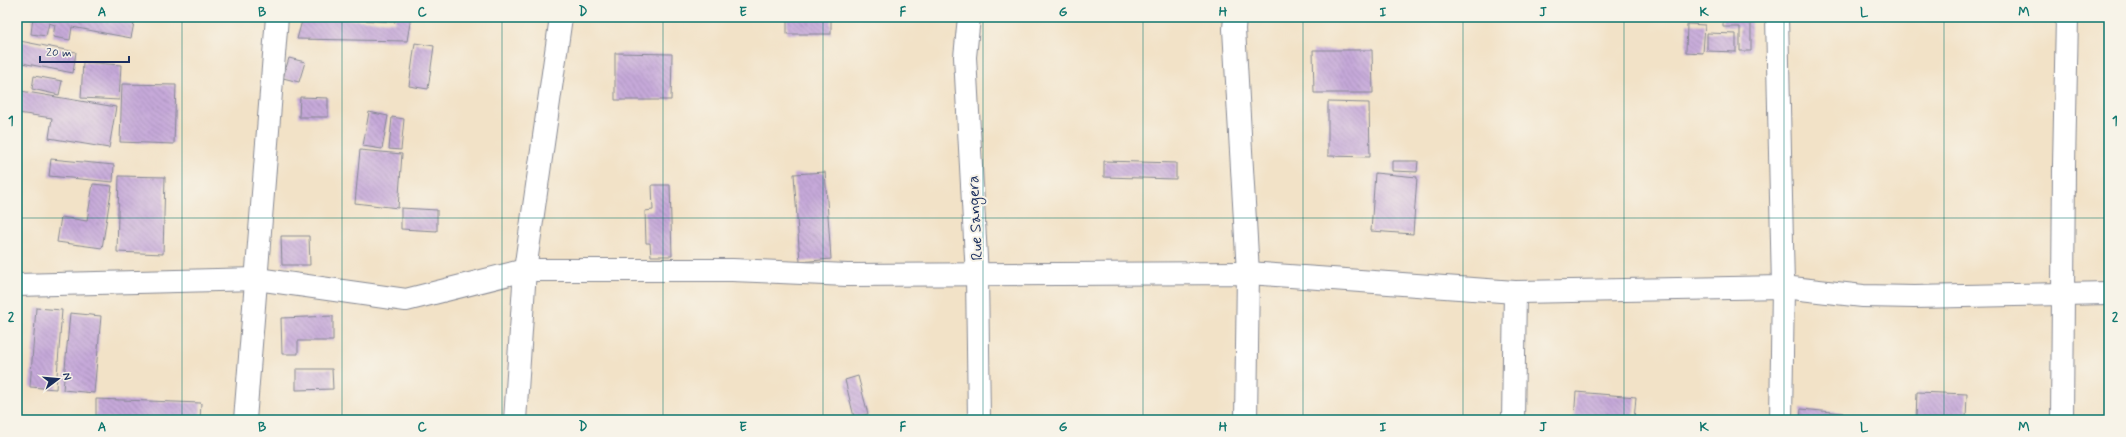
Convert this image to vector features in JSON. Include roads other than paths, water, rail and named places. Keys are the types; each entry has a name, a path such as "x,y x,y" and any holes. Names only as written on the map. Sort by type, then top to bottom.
{"street":[{"path":"246,420 277,17"},
{"path":"516,420 525,270 561,17"},
{"name":"Rue Sangera","path":"969,17 965,57 977,276 979,420"},
{"path":"1235,17 1234,37 1248,273 1246,420"},
{"path":"1777,17 1784,287 1782,420"},
{"path":"2062,420 2062,293 2067,17"},
{"path":"17,285 257,279 406,300 525,270 732,270 847,275 977,276 1248,273 1515,292 1784,287 1864,296 1914,297 2109,293"},
{"path":"1513,420 1515,292"}]}
